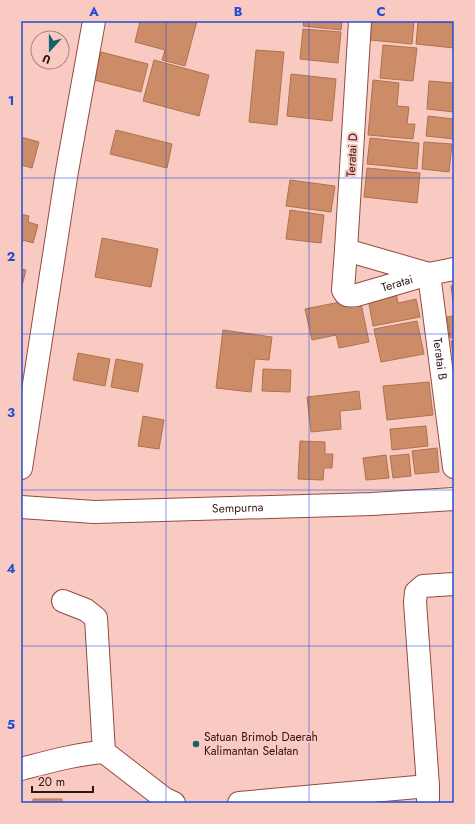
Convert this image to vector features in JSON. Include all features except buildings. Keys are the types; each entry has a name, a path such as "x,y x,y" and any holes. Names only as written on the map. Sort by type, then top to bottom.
{"street":[{"path":"21,468 67,171 94,21"},
{"name":"Teratai D","path":"343,290 360,21"},
{"path":"346,250 429,274"},
{"name":"Teratai","path":"343,290 348,296 356,295 429,274 454,269"},
{"name":"Teratai B","path":"429,274 454,467"},
{"name":"Sempurna","path":"21,507 101,511 372,504 454,499"},
{"path":"240,803 428,795 415,602 416,592 423,586 454,584"},
{"path":"63,602 86,610 96,618 104,752"},
{"path":"21,769 92,753 104,752 165,799 174,803"}],"place":[{"name":"Satuan Brimob Daerah Kalimantan Selatan","path":"196,744"}]}
